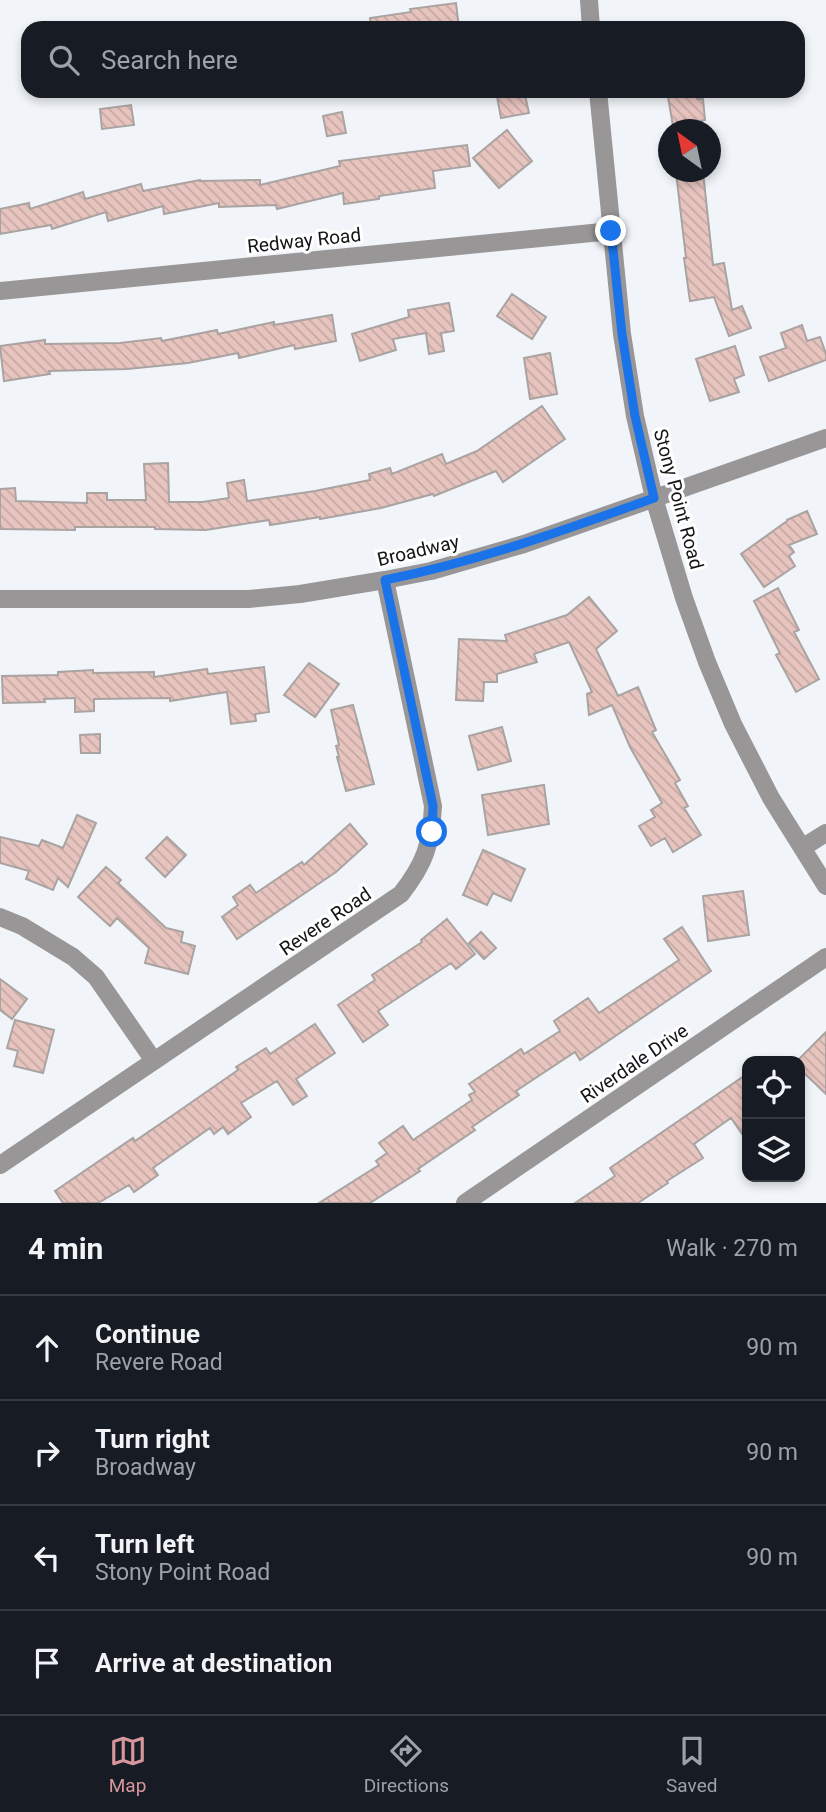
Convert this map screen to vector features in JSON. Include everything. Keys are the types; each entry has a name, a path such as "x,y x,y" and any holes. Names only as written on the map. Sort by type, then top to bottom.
{"street":[{"path":"589,0 590,21"},
{"name":"Stony Point Road","path":"598,98 622,334 635,416 654,498 684,598 733,724 771,798 826,886"},
{"name":"Redway Road","path":"0,291 611,231"},
{"name":"Broadway","path":"0,599 249,598 300,594 385,580 524,544 826,438"},
{"name":"Revere Road","path":"0,1165 401,894 415,875 426,854 432,832 433,806 385,580"},
{"path":"802,848 826,833"},
{"path":"0,917 22,926 73,957 96,977 154,1061"},
{"name":"Riverdale Drive","path":"465,1203 826,957"}],"building":[{"path":"456,3 458,21 370,21 370,18 411,12 410,9"},
{"path":"497,98 526,98 529,113 501,118"},
{"path":"668,98 703,99 705,119 672,119"},
{"path":"131,105 134,125 102,129 100,109"},
{"path":"342,112 346,133 327,136 323,116"},
{"path":"507,130 532,161 499,188 473,158"},
{"path":"467,145 470,166 433,171 435,188 379,196 379,199 344,204 343,193 277,209 276,205 219,207 219,203 164,214 163,206 108,221 106,212 52,229 51,225 0,234 0,209 29,203 30,209 83,192 85,199 141,184 143,191 200,180 260,180 260,185 340,166 339,161"},
{"path":"677,182 704,182 713,265 724,263 732,310 742,306 751,328 729,336 714,297 690,301"},
{"path":"512,294 546,317 532,339 497,316"},
{"path":"449,303 454,331 441,333 444,351 429,354 426,333 393,339 396,350 360,361 352,334 409,317 408,310"},
{"path":"332,315 336,341 295,349 294,345 239,358 238,353 188,363 127,369 49,371 50,374 4,381 0,346 45,340 45,344 120,343 161,338 162,341 217,330 218,334 274,322 274,325"},
{"path":"802,325 807,341 820,337 826,360 769,381 760,357 786,348 781,333"},
{"path":"735,346 744,375 734,379 739,392 710,401 696,359"},
{"path":"550,353 557,394 530,399 524,358"},
{"path":"542,406 565,439 503,482 496,471 434,496 433,494 381,508 320,519 270,525 269,520 206,530 155,527 0,529 0,489 15,488 16,501 87,503 87,493 107,493 107,500 146,500 144,464 168,463 169,502 202,502 229,498 227,483 244,480 247,501 315,491 370,480 369,474 390,468 392,474 442,454 446,464 477,451"},
{"path":"807,511 817,534 789,545 794,552 789,556 795,566 764,587 741,554 787,520"},
{"path":"778,588 799,630 794,632 819,679 796,692 776,655 780,653 754,601"},
{"path":"589,597 617,631 596,649 618,696 638,687 656,730 652,732 680,780 675,783 688,806 684,808 701,835 673,852 665,838 651,846 639,826 655,817 651,810 662,803 630,747 612,705 589,715 587,694 592,692 569,642 534,654 537,662 497,674 497,682 484,682 483,701 456,700 459,639 507,641 505,635 567,615"},
{"path":"309,663 339,684 315,717 284,695"},
{"path":"264,667 269,712 255,714 256,721 231,724 227,692 170,701 170,698 94,699 94,711 75,712 75,698 3,703 2,676 58,675 58,672 93,670 93,673 154,672 154,677 207,669 208,674"},
{"path":"353,705 374,784 346,791 337,757 336,746 339,745 331,710"},
{"path":"502,727 511,761 478,770 469,736"},
{"path":"100,734 100,753 81,753 80,735"},
{"path":"544,785 549,824 488,835 482,795"},
{"path":"77,815 96,823 68,887 58,878 53,890 26,879 29,871 0,863 0,837 39,846 42,840 63,848"},
{"path":"350,824 367,844 336,872 237,939 222,917 238,905 233,897 250,885 256,893 302,862 304,865"},
{"path":"167,837 186,855 165,877 146,858"},
{"path":"483,850 525,869 511,901 493,893 487,905 463,895"},
{"path":"106,867 121,880 118,883 166,928 183,932 181,942 195,946 188,974 145,963 149,948 117,918 110,926 78,897"},
{"path":"743,891 749,935 708,941 703,896"},
{"path":"447,919 475,954 456,969 451,963 378,1011 388,1025 363,1042 338,1005 375,980 372,975 422,942 421,940"},
{"path":"682,927 711,971 580,1060 575,1052 516,1091 519,1095 472,1127 475,1130 418,1169 420,1171 370,1203 319,1203 379,1165 376,1161 387,1153 379,1143 403,1126 413,1140 472,1100 469,1095 475,1092 469,1084 521,1049 524,1054 560,1031 554,1021 588,998 599,1013 679,960 664,939"},
{"path":"481,932 496,948 484,959 469,943"},
{"path":"0,979 27,999 12,1019 0,1010"},
{"path":"15,1020 54,1030 43,1073 14,1066 18,1051 7,1048"},
{"path":"315,1024 335,1053 296,1079 307,1096 293,1105 277,1081 241,1103 251,1117 228,1134 223,1127 214,1134 210,1128 153,1168 158,1175 134,1192 129,1185 98,1203 63,1203 55,1191 133,1138 135,1141 176,1113 238,1070 236,1067 266,1048 270,1054"},
{"path":"826,1032 826,1094 805,1074 805,1056 802,1056"},
{"path":"742,1077 742,1134 731,1118 694,1144 703,1158 638,1203 575,1203 615,1176 610,1168"}],"route":[{"path":"432,832 433,806 385,580 524,544 654,498 635,416 622,334 611,231"}]}
